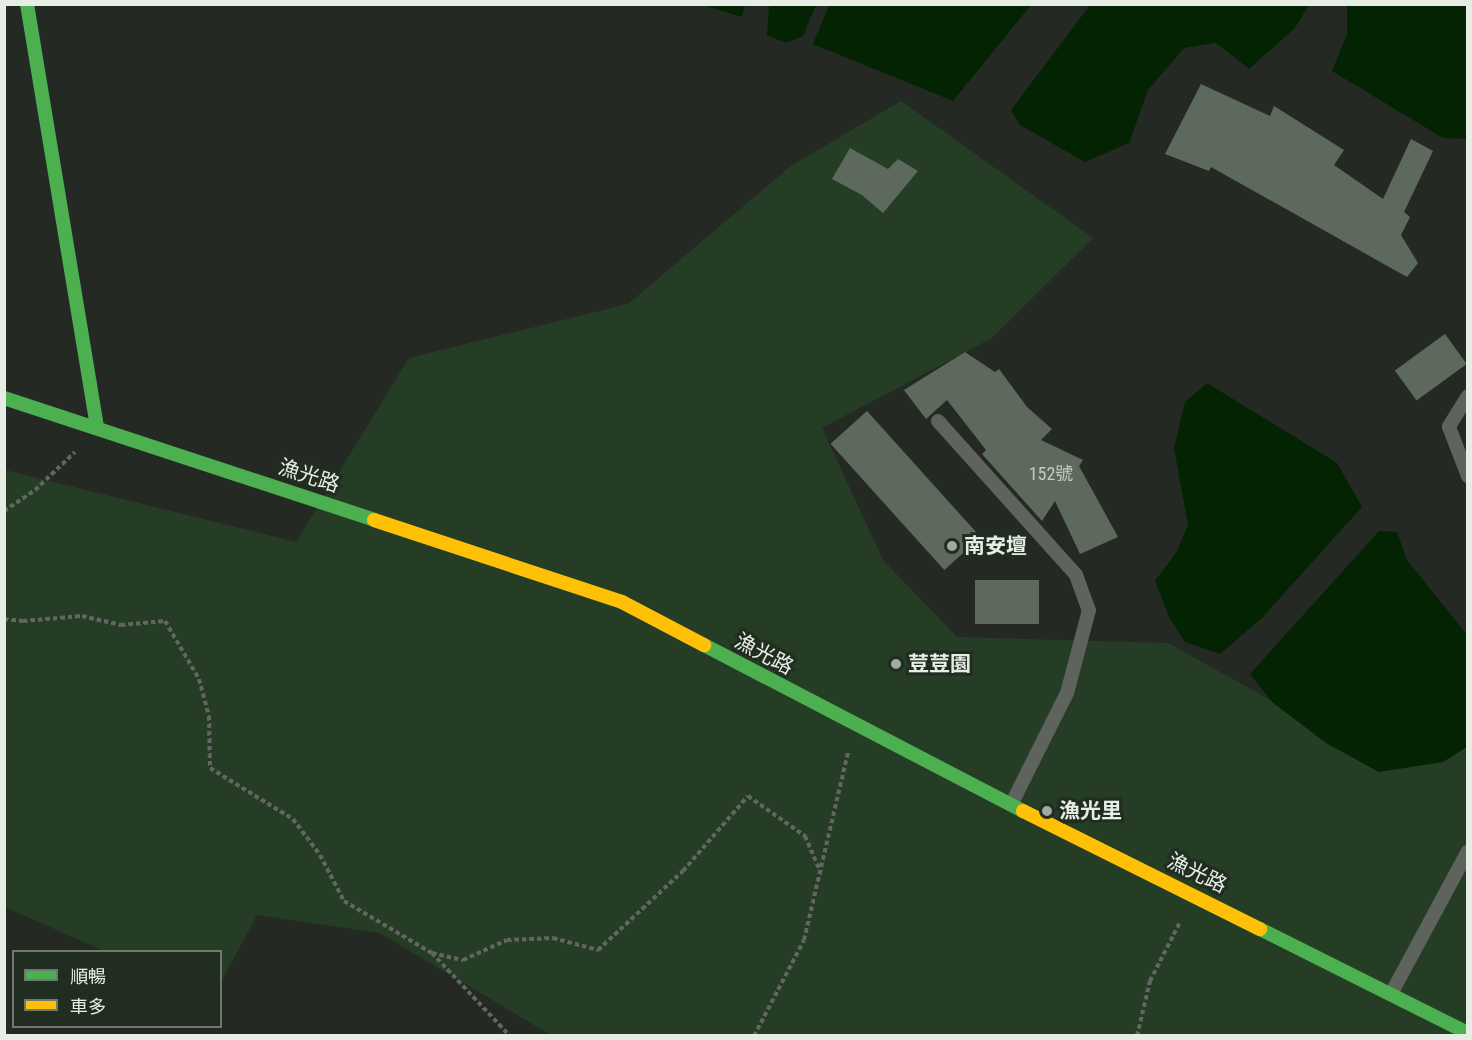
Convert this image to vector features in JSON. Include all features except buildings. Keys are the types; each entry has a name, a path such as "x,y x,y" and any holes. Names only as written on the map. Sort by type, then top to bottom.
{"street":[{"path":"27,4 97,428"},
{"name":"漁光路","path":"4,398 622,603 1011,805 1467,1033"}],"lane":[{"path":"1467,396 1449,427 1467,476"},
{"path":"938,421 1076,575 1089,610 1067,693 1011,805"},
{"path":"1391,994 1467,851"}],"path":[{"path":"4,511 35,490 97,428"},
{"path":"4,619 23,621 82,616 121,625 165,621 199,679 208,716 210,768 293,819 320,855 344,901 432,953 510,1035"},
{"path":"754,1035 804,940 854,725"},
{"path":"432,953 463,960 507,940 553,938 598,950 683,871 748,796 806,836 821,873"},
{"path":"1137,1035 1150,981 1193,895"}],"shaded area":[{"path":"829,4 1031,5 953,101 813,44"},
{"path":"703,5 745,5 742,17"},
{"path":"769,5 816,5 803,36 786,43 767,35"},
{"path":"1090,5 1309,5 1295,28 1249,69 1216,43 1184,48 1148,90 1129,143 1085,162 1020,125 1011,110"},
{"path":"1347,5 1467,5 1467,139 1443,138 1332,71 1347,34"},
{"path":"901,101 1093,238 992,338 822,428 883,560 957,637 1168,643 1389,766 1467,715 1467,1035 551,1035 380,933 257,915 222,980 222,950 102,950 5,907 5,470 296,542 409,358 628,304 791,166"},
{"path":"1207,383 1337,463 1362,507 1262,618 1220,654 1185,642 1170,619 1155,581 1176,553 1188,525 1174,448 1185,402"},
{"path":"1379,531 1397,532 1407,560 1468,636 1467,747 1443,762 1379,772 1326,743 1272,702 1250,674"}],"traffic: fast":[{"path":"27,4 97,428"},
{"path":"4,398 374,520"},
{"path":"704,645 1023,811"},
{"path":"1260,929 1468,1033"}],"traffic: slow":[{"path":"374,520 622,602 704,645"},
{"path":"1023,811 1260,929"}],"place":[{"name":"南安壇","path":"952,546"},
{"name":"荳荳園","path":"896,664"},
{"name":"漁光里","path":"1047,811"}]}
